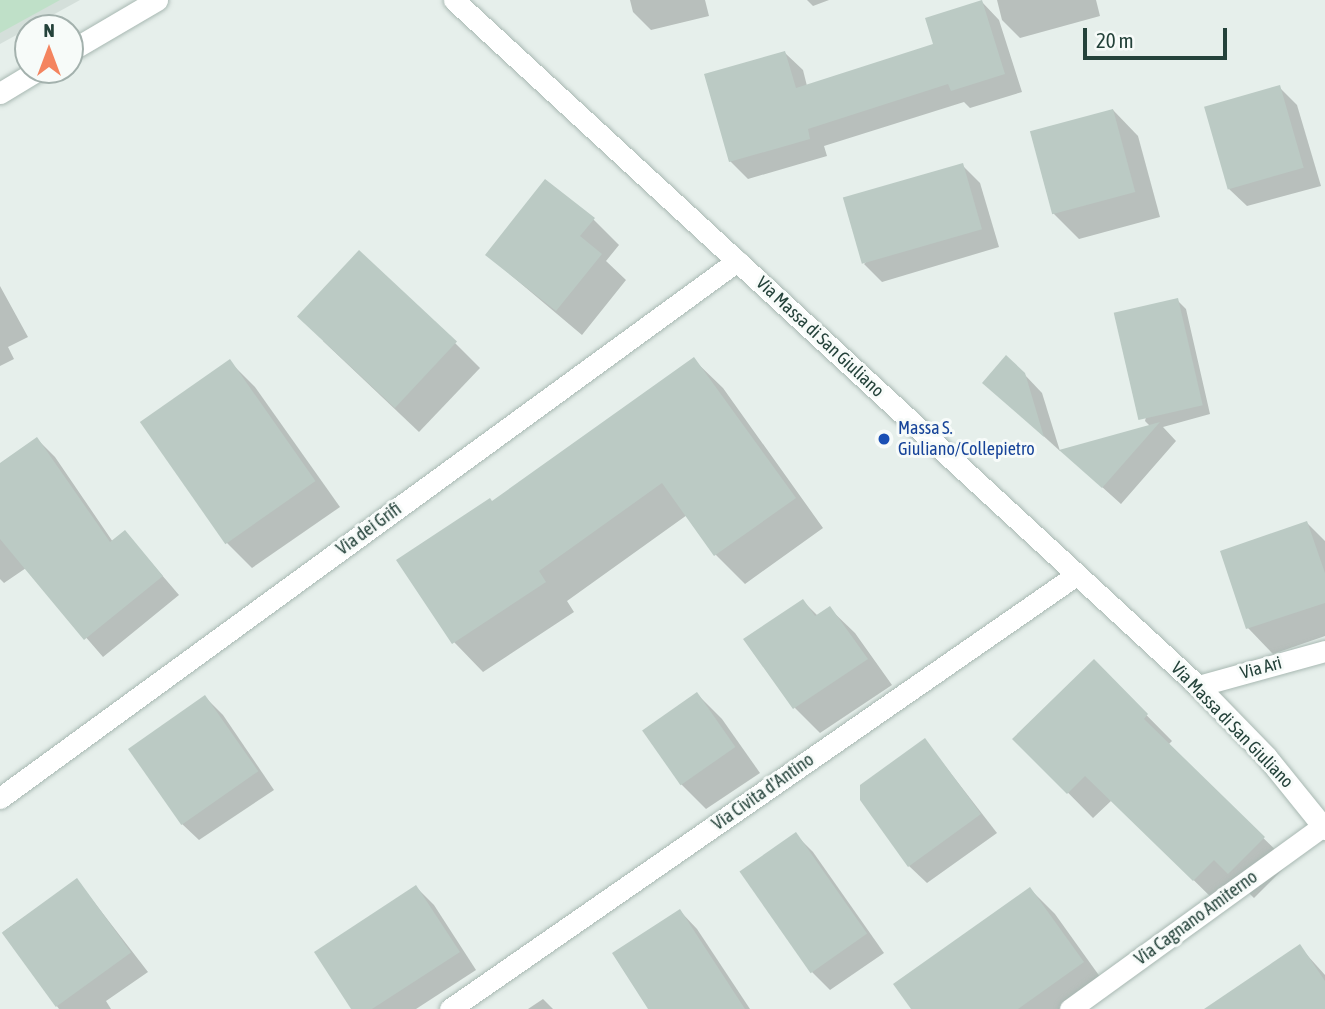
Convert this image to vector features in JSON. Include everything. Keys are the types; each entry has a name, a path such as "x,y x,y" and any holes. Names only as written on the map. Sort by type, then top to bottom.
{"street":[{"path":"84,43 158,0"},
{"name":"Via Massa di San Giuliano","path":"454,0 1198,686 1266,756 1324,828"},
{"name":"Via dei Grifi","path":"0,798 737,261"},
{"name":"Via Civita d'Antino","path":"450,1009 1076,575"},
{"name":"Via Ari","path":"1198,686 1325,651"},
{"name":"Via Cagnano Amiterno","path":"1070,1009 1324,828"}],"shaded area":[{"path":"0,0 80,0 55,14 14,14 14,36 0,44"}],"green space":[{"path":"0,0 60,0 35,14 14,14 14,25 0,33"}],"building":[{"path":"982,0 1005,74 951,91 948,84 808,129 810,139 729,162 704,74 785,51 796,88 933,44 925,18"},
{"path":"1280,85 1304,168 1228,189 1204,107"},
{"path":"1113,109 1135,192 1052,214 1030,131"},
{"path":"963,163 982,229 862,264 843,197"},
{"path":"545,179 595,218 580,236 602,254 556,311 485,255"},
{"path":"359,250 457,341 395,408 297,317"},
{"path":"1178,298 1203,405 1138,420 1114,313"},
{"path":"1006,355 1025,373 1044,437 982,383"},
{"path":"694,357 796,498 714,556 662,483 539,571 546,582 452,644 396,560 490,498 492,501"},
{"path":"230,359 315,481 225,544 140,422"},
{"path":"1160,422 1102,488 1059,450"},
{"path":"37,437 110,542 125,530 163,576 84,640 0,539 0,463"},
{"path":"1307,521 1325,573 1325,603 1246,629 1220,551"},
{"path":"803,599 815,616 830,606 868,659 793,709 743,639"},
{"path":"1094,659 1148,714 1144,719 1265,837 1228,874 1214,860 1193,881 1085,776 1067,794 1012,739"},
{"path":"697,692 735,747 681,785 642,730"},
{"path":"205,695 258,771 181,825 128,749"},
{"path":"925,738 981,814 908,867 860,800 860,785"},
{"path":"796,832 867,934 811,973 739,872"},
{"path":"77,878 131,952 56,1007 2,933"},
{"path":"416,885 460,952 372,1009 351,1009 314,952"},
{"path":"1030,887 1084,962 1018,1009 911,1009 893,984"},
{"path":"680,909 745,1009 648,1009 612,953"},
{"path":"1300,944 1325,981 1325,1009 1204,1009"}],"place":[{"name":"Massa S. Giuliano/Collepietro","path":"884,439"}]}
